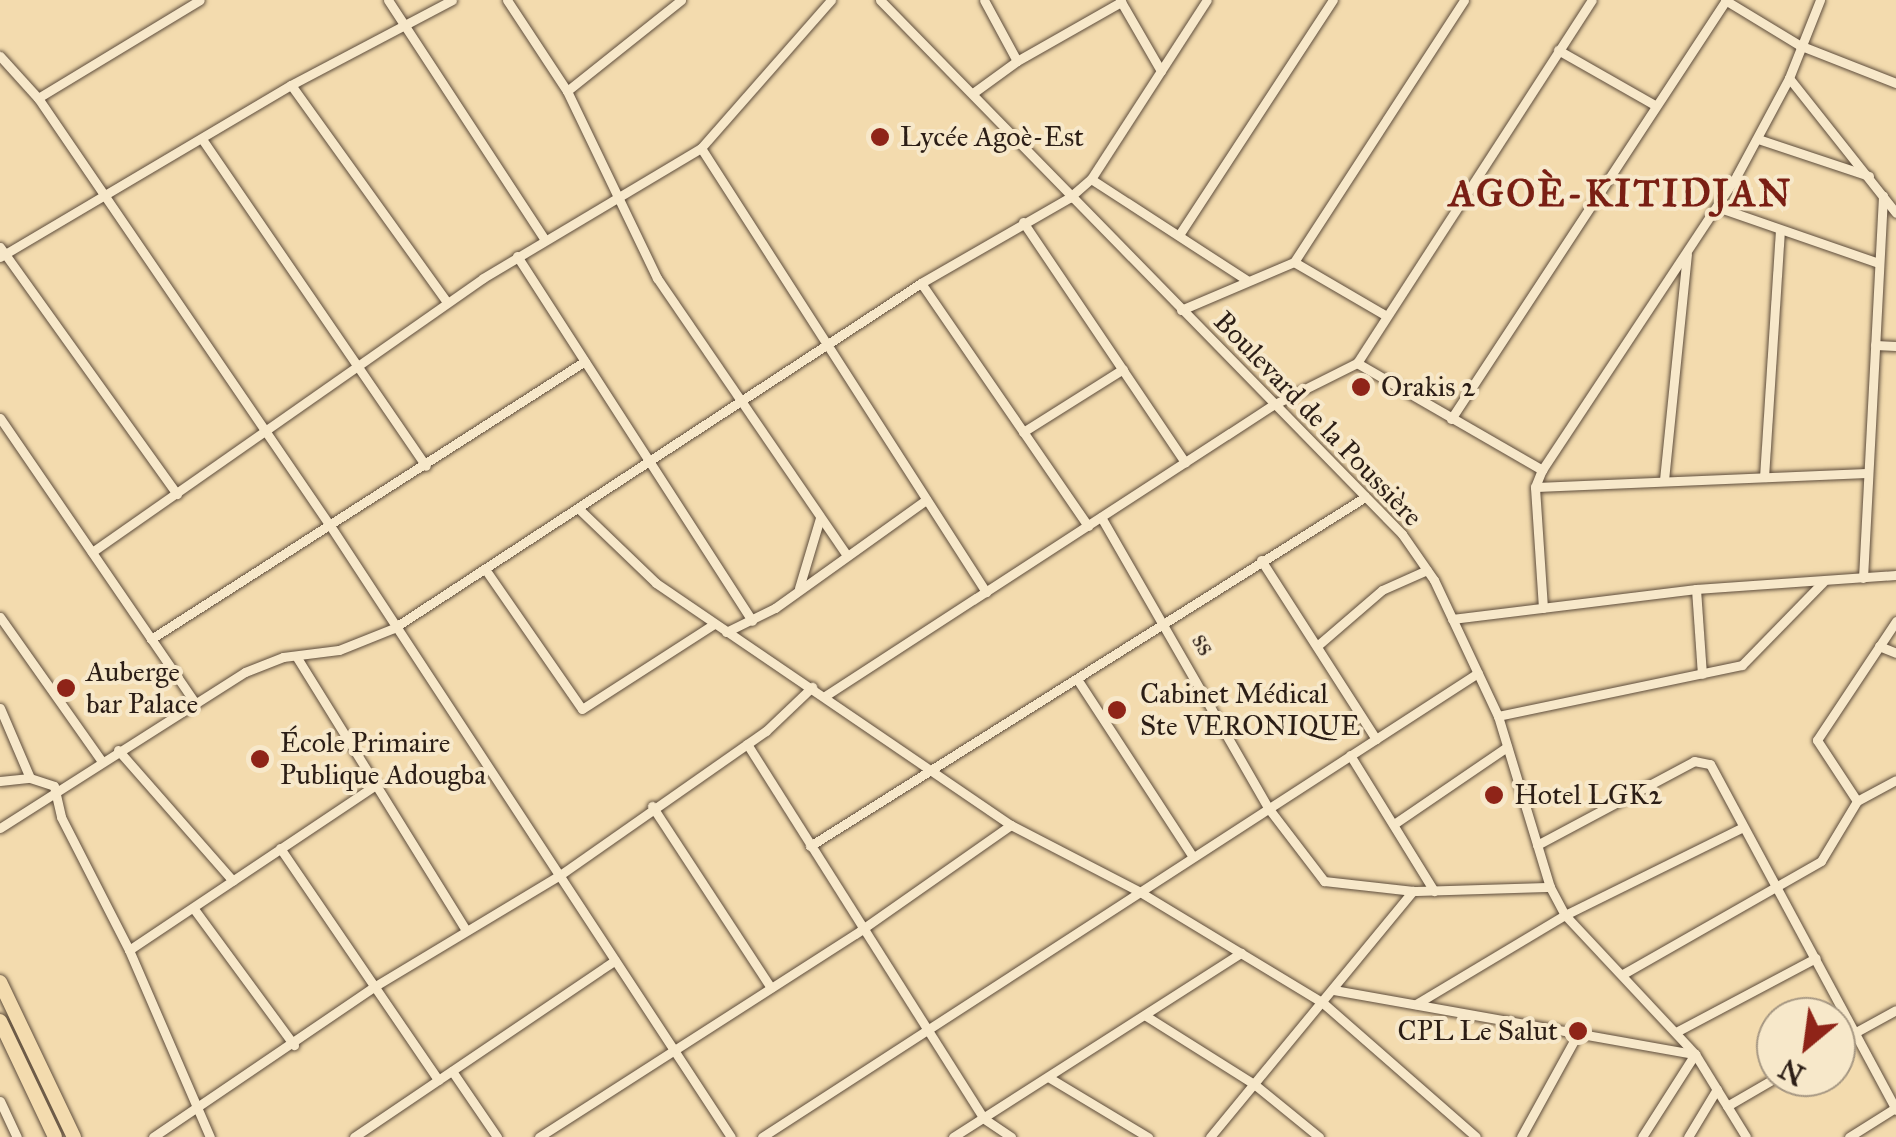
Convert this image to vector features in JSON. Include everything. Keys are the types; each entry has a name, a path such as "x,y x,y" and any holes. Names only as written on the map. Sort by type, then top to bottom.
{"main road":[{"path":"0,982 74,1137"},
{"path":"0,1022 55,1137"}],"street":[{"path":"38,98 200,0"},
{"path":"388,0 544,238"},
{"path":"177,494 2,253 107,196 291,85 452,0"},
{"path":"507,0 567,91 657,278 739,404 845,553"},
{"path":"567,91 680,0"},
{"path":"92,552 360,370 447,302 544,238 701,148 830,0"},
{"name":"Boulevard de la Poussière","path":"880,0 973,93 1069,198 1365,497 1427,570 1498,716 1550,887 1565,915 1695,1054 1746,1137"},
{"path":"984,0 1017,61"},
{"path":"0,828 194,702 265,664 339,650 394,628 580,510 920,283 1069,198 1092,179 1206,0"},
{"path":"1179,235 1333,0"},
{"path":"1180,310 1294,262 1464,0"},
{"path":"826,696 1273,406 1357,363 1592,0"},
{"path":"1451,420 1725,0 1799,45 1896,83"},
{"path":"1543,608 1535,487 1542,470 1758,139 1789,78 1820,0"},
{"path":"973,93 1017,61 1120,1 1161,71"},
{"path":"1558,50 1655,105"},
{"path":"0,56 38,98 107,196 331,527 731,1137"},
{"path":"1789,78 1896,214"},
{"path":"291,85 447,302"},
{"path":"202,139 426,466"},
{"path":"1758,139 1869,176"},
{"path":"701,148 986,592"},
{"path":"1092,179 1248,281"},
{"path":"1863,578 1882,196"},
{"path":"1717,207 1780,232 1879,263"},
{"path":"1024,222 1186,462"},
{"path":"1764,477 1780,232"},
{"path":"1664,480 1688,250"},
{"path":"517,256 752,621"},
{"path":"1294,262 1385,315"},
{"path":"920,283 1088,526"},
{"path":"1875,345 1896,346"},
{"path":"152,639 585,360"},
{"path":"1357,363 1542,470"},
{"path":"1023,432 1123,369"},
{"path":"0,419 194,702"},
{"path":"1535,487 1868,473"},
{"path":"810,846 936,771 1365,497"},
{"path":"726,632 752,621 926,500"},
{"path":"580,510 643,573 1011,825 1140,892 1324,1002 1476,1137"},
{"name":"ss","path":"1101,517 1166,622 1269,809 1324,881 1336,887 1413,891"},
{"path":"798,590 820,518"},
{"path":"1261,560 1376,738"},
{"path":"485,569 582,709 714,624"},
{"path":"1317,646 1382,590 1427,570"},
{"path":"1452,619 1696,589 1896,576"},
{"path":"1498,716 1748,662 1823,582"},
{"path":"1696,589 1702,674"},
{"path":"0,617 101,760"},
{"path":"1858,801 1817,740 1896,621"},
{"path":"1879,646 1896,653"},
{"path":"296,656 465,929"},
{"path":"762,1137 1478,672"},
{"path":"1078,679 1193,857"},
{"path":"153,1137 294,1045 372,988 560,875 652,806 747,744 812,688"},
{"path":"0,708 30,778"},
{"path":"747,744 983,1118 1011,1137"},
{"path":"1394,824 1507,747"},
{"path":"118,750 233,882"},
{"path":"1350,755 1434,891"},
{"path":"1537,846 1694,761 1710,764 1772,889 1857,1031 1895,1109 1849,1137"},
{"path":"0,780 48,781 56,792 61,817 130,950 210,1137"},
{"path":"1623,974 1826,857 1858,801 1896,780"},
{"path":"130,950 374,786"},
{"path":"652,806 770,988"},
{"path":"539,1137 862,930 1011,825"},
{"path":"1416,1004 1565,915 1741,828"},
{"path":"280,848 438,1080"},
{"path":"1210,1137 1413,891 1550,887"},
{"path":"194,908 294,1045"},
{"path":"953,1137 968,1132 983,1118 1241,953"},
{"path":"1676,1032 1816,958"},
{"path":"354,1137 614,960"},
{"path":"1334,990 1695,1054 1642,1137"},
{"path":"1857,1031 1896,1010"},
{"path":"1146,1016 1254,1084 1319,1137"},
{"path":"1521,1137 1577,1034"},
{"path":"452,1070 497,1137"},
{"path":"1048,1077 1148,1137"},
{"path":"1688,1137 1716,1089"},
{"path":"1727,1106 1756,1089"},
{"path":"0,1101 17,1137"}],"place":[{"name":"Lycée Agoè-Est","path":"880,137"},
{"name":"Orakis 2","path":"1361,387"},
{"name":"Auberge bar Palace","path":"66,688"},
{"name":"Cabinet Médical Ste VERONIQUE","path":"1117,710"},
{"name":"École Primaire Publique Adougba","path":"260,759"},
{"name":"Hotel LGK2","path":"1494,795"},
{"name":"CPL Le Salut","path":"1578,1031"}],"district":[{"name":"AGOÈ-KITIDJAN","path":"1621,194"}]}
